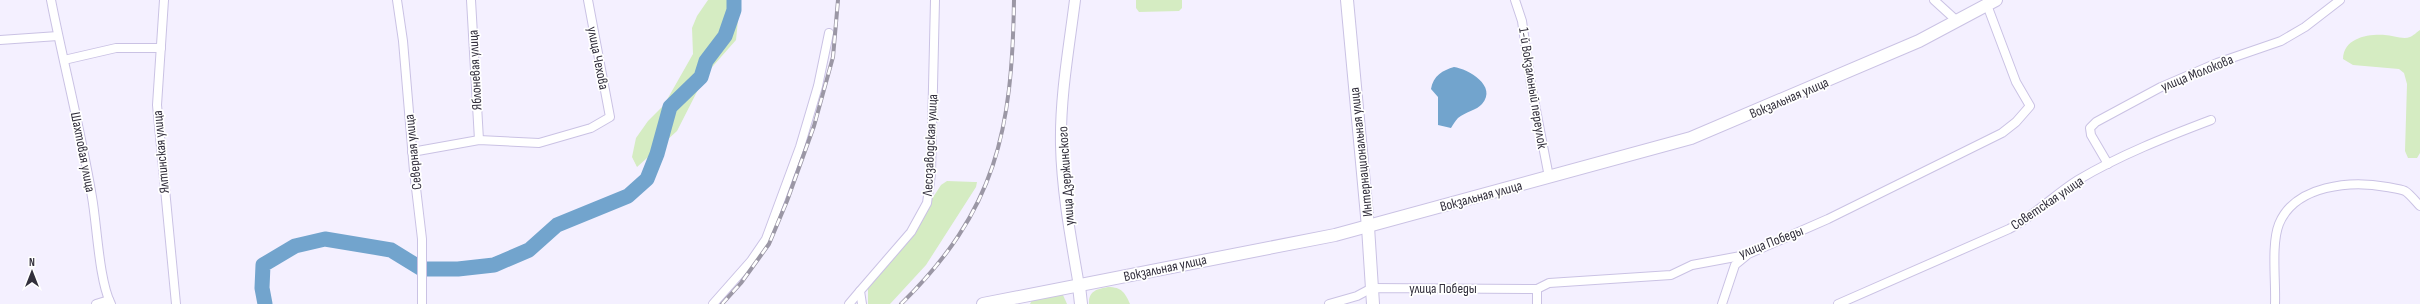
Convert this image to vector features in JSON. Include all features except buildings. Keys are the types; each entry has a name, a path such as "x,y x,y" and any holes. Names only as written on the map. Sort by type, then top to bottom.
{"main road":[{"name":"Интернациональная улица","path":"1347,0 1368,227 1373,304"},
{"name":"Вокзальная улица","path":"983,304 1368,227 1648,151 1717,128 1919,40 1991,2"},
{"name":"улица Дзержинского","path":"1079,286 1081,304"}],"street":[{"name":"Шахтовая улица","path":"51,0 84,152 98,229 104,285 110,302"},
{"name":"Ялтинская улица","path":"164,0 157,105 176,304"},
{"name":"Северная улица","path":"397,0 403,40 422,249 422,304"},
{"name":"Яблоневая улица","path":"471,0 480,140"},
{"name":"улица Чехова","path":"480,140 539,143 591,128 610,116 588,0"},
{"name":"Лесозаводская улица","path":"849,304 911,232 922,215 927,203 931,174 935,0"},
{"name":"улица Дзержинского","path":"1075,0 1066,62 1061,144 1065,195 1079,286"},
{"name":"1-й Вокзальный переулок","path":"1515,0 1522,21 1530,78 1549,177"},
{"path":"1934,0 1957,21"},
{"name":"улица Молокова","path":"2108,164 2091,135 2090,128 2096,122 2161,87 2217,63 2281,41 2305,27 2340,0"},
{"name":"улица Победы","path":"1329,304 1357,296 1372,288 1537,288 1549,283 1671,275 1692,265 1746,255 1828,219 2002,133 2016,122 2030,106 2016,82 1991,2"},
{"path":"714,304 751,262 766,239 800,147 818,86 829,33"},
{"path":"0,40 58,36"},
{"path":"64,60 116,48 161,48"},
{"name":"Советская улица","path":"1838,304 2014,226 2077,181 2108,164 2162,139 2211,120"},
{"path":"412,152 480,140"},
{"path":"2275,304 2276,245 2279,224 2295,203 2323,188 2349,184 2367,184 2405,191 2420,206"},
{"path":"1722,304 1735,265 1746,255"},
{"path":"1537,288 1537,304"},
{"path":"860,291 862,304"},
{"path":"96,304 110,302"}],"green space":[{"path":"708,0 740,0 736,40 706,74 677,131 637,167 632,157 636,138 648,121 664,105 693,54 692,28 697,16"},
{"path":"1136,0 1182,0 1182,8 1179,11 1139,12 1136,8"},
{"path":"2420,30 2420,153 2417,158 2408,158 2405,151 2407,84 2404,73 2399,69 2353,65 2343,59 2347,46 2358,39 2371,35 2388,35 2407,38"},
{"path":"947,181 977,182 976,187 926,265 890,304 868,304 868,283 910,233 941,185"},
{"path":"1108,287 1120,289 1130,304 1089,304 1090,296 1094,291"},
{"path":"1057,294 1063,295 1067,304 1030,304 1032,300"}],"water":[{"path":"1454,67 1467,71 1479,80 1484,85 1486,97 1482,104 1477,108 1458,118 1451,128 1438,125 1438,97 1431,89 1434,80 1439,74"}],"waterway":[{"path":"265,304 262,288 263,265 295,246 325,239 391,250 422,269 458,269 494,265 529,250 557,225 628,196 647,179 657,154 670,107 701,77 706,61 725,36 734,10 734,0"}],"railway":[{"path":"722,304 741,283 769,244 787,201 814,126 833,57 838,0"},
{"path":"901,304 933,269 959,235 978,201 993,166 1003,129 1009,89 1013,47 1014,0"}]}
